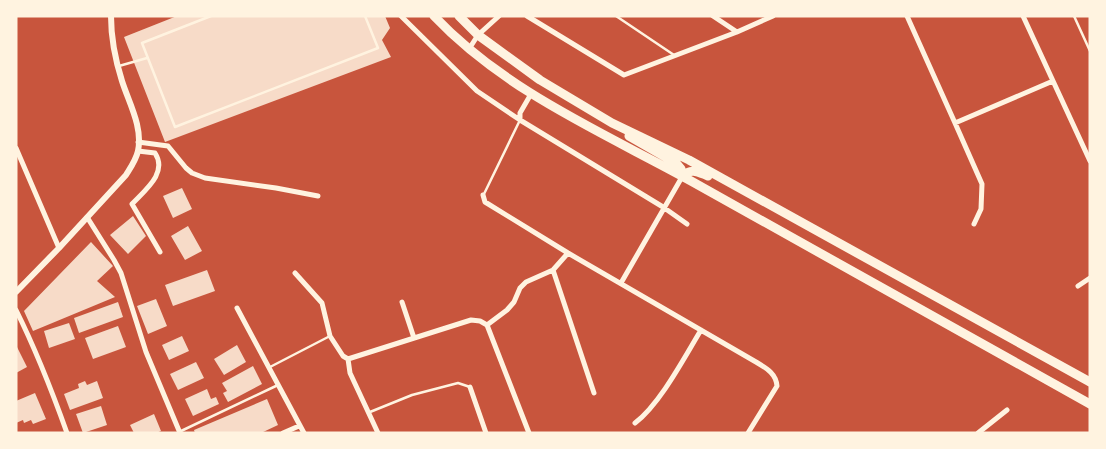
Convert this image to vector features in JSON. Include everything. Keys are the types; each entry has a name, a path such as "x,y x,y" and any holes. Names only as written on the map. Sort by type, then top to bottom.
{"highway":[{"path":"434,16 469,49 500,74 531,94 570,117 682,176 1090,404"},
{"path":"459,16 478,35 540,80 612,123 689,160 1090,382"},
{"path":"612,123 635,140 676,163 681,169 682,176"},
{"path":"682,176 687,171 694,170 743,191"}],"street":[{"path":"16,292 126,175 134,163 138,151 137,124 118,67 111,37 111,16"},
{"path":"401,16 477,91 520,120 664,207 687,224"},
{"path":"469,49 478,35 499,16"},
{"path":"527,16 624,74 737,32 773,16"},
{"path":"713,16 737,32"},
{"path":"907,16 982,184 981,209 974,224"},
{"path":"1023,16 1090,160"},
{"path":"955,123 1053,81"},
{"path":"520,120 520,113 531,94"},
{"path":"138,142 168,146 186,168 192,173 205,178 318,196"},
{"path":"16,148 59,248"},
{"path":"138,151 155,153 159,159 156,178 132,204 160,252"},
{"path":"621,283 682,176"},
{"path":"483,195 485,202 568,253 770,371 775,377 777,386 748,433"},
{"path":"87,217 121,273 146,352 179,432"},
{"path":"488,325 507,310 514,302 520,288 526,282 553,270 568,253"},
{"path":"553,270 594,393"},
{"path":"295,273 322,303 330,336 343,356 348,359 471,320 480,321 488,325 529,433"},
{"path":"1078,286 1090,278"},
{"path":"402,302 414,338"},
{"path":"237,308 304,433"},
{"path":"16,310 30,337 67,433"},
{"path":"635,423 654,404 701,330"},
{"path":"348,359 350,373 370,412 378,433"},
{"path":"470,387 486,433"},
{"path":"978,433 1007,410"},
{"path":"283,433 299,426"}],"lane":[{"path":"211,16 142,42 175,127 378,48 365,16"},
{"path":"616,16 674,54"},
{"path":"1074,16 1090,51"},
{"path":"118,67 148,58"},
{"path":"483,195 520,120"},
{"path":"269,368 330,336"},
{"path":"370,412 412,395 458,383 470,387"},
{"path":"179,432 278,385"}],"building":[{"path":"177,16 385,16 390,28 382,40 391,57 165,142 124,37"},
{"path":"182,188 192,209 173,218 163,196"},
{"path":"133,216 146,236 128,254 110,235"},
{"path":"188,226 202,251 185,260 171,236"},
{"path":"91,242 113,266 97,281 115,297 33,331 24,311"},
{"path":"207,270 215,291 173,306 165,285"},
{"path":"156,299 167,326 148,334 137,306"},
{"path":"118,302 123,317 79,333 74,318"},
{"path":"69,323 75,339 49,348 44,331"},
{"path":"118,326 126,347 93,359 85,338"},
{"path":"182,336 189,351 169,360 162,345"},
{"path":"16,345 27,367 16,373"},
{"path":"237,345 246,362 224,375 214,359"},
{"path":"196,362 204,378 178,390 170,374"},
{"path":"253,366 262,384 228,402 223,393 227,391 222,383"},
{"path":"85,381 87,385 97,381 103,398 70,410 64,394 79,388 78,384"},
{"path":"207,389 211,399 216,397 219,404 193,416 185,399"},
{"path":"35,393 46,419 33,424 31,420 24,423 23,420 16,423 16,401"},
{"path":"267,399 278,425 261,433 195,433 194,430"},
{"path":"101,406 107,425 83,433 76,414"},
{"path":"154,414 161,431 156,433 134,433 130,425"}]}
